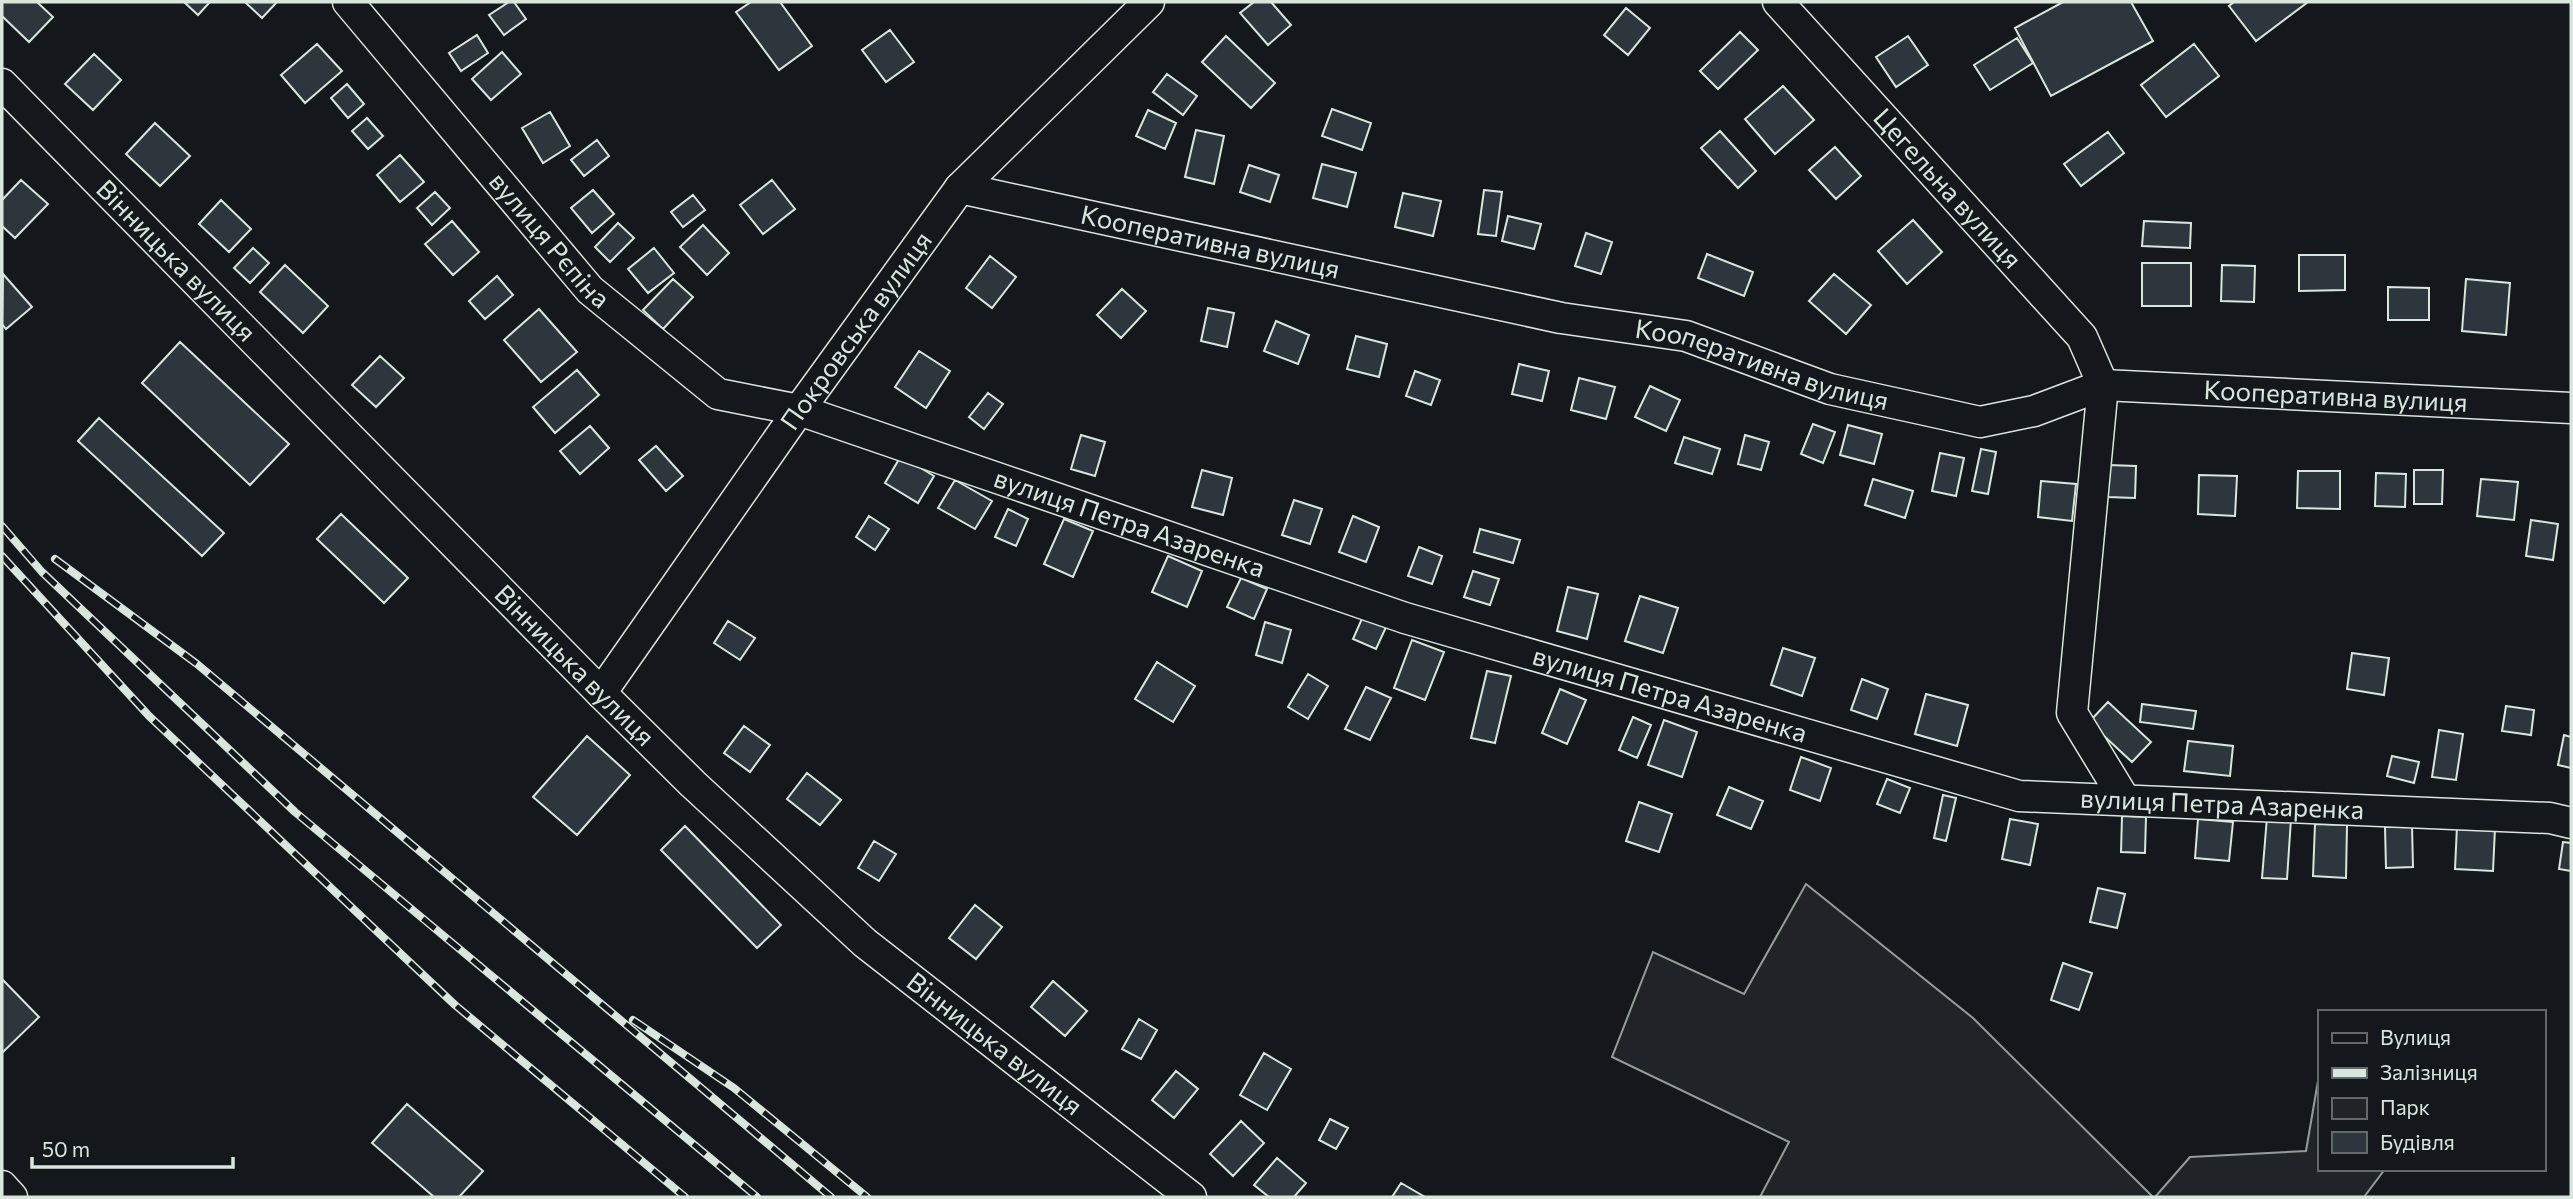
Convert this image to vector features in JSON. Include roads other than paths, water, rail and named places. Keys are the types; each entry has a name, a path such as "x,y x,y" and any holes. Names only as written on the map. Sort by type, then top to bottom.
{"street":[{"name":"вулиця Рєпіна","path":"348,2 590,290 718,394 799,410"},
{"name":"Покровська вулиця","path":"601,693 799,410 960,188 1149,2"},
{"name":"Цегельна вулиця","path":"1778,2 2082,337 2103,385"},
{"name":"Вінницька вулиця","path":"2,84 693,784 865,943 1191,1197"},
{"name":"Кооперативна вулиця","path":"960,188 1561,317 1686,336 1830,389 1980,422 2034,411 2103,385 2571,408"},
{"path":"2103,385 2071,713 2125,800"},
{"name":"вулиця Петра Азаренка","path":"799,410 1405,618 2020,796 2536,817 2571,823"},
{"path":"2,1186 12,1197"}],"railway":[{"path":"2,526 42,572 295,812 757,1197"},
{"path":"2,556 149,716 455,1005 685,1197"},
{"path":"55,559 197,664 831,1197"},
{"path":"633,1020 734,1088 867,1197"}]}
